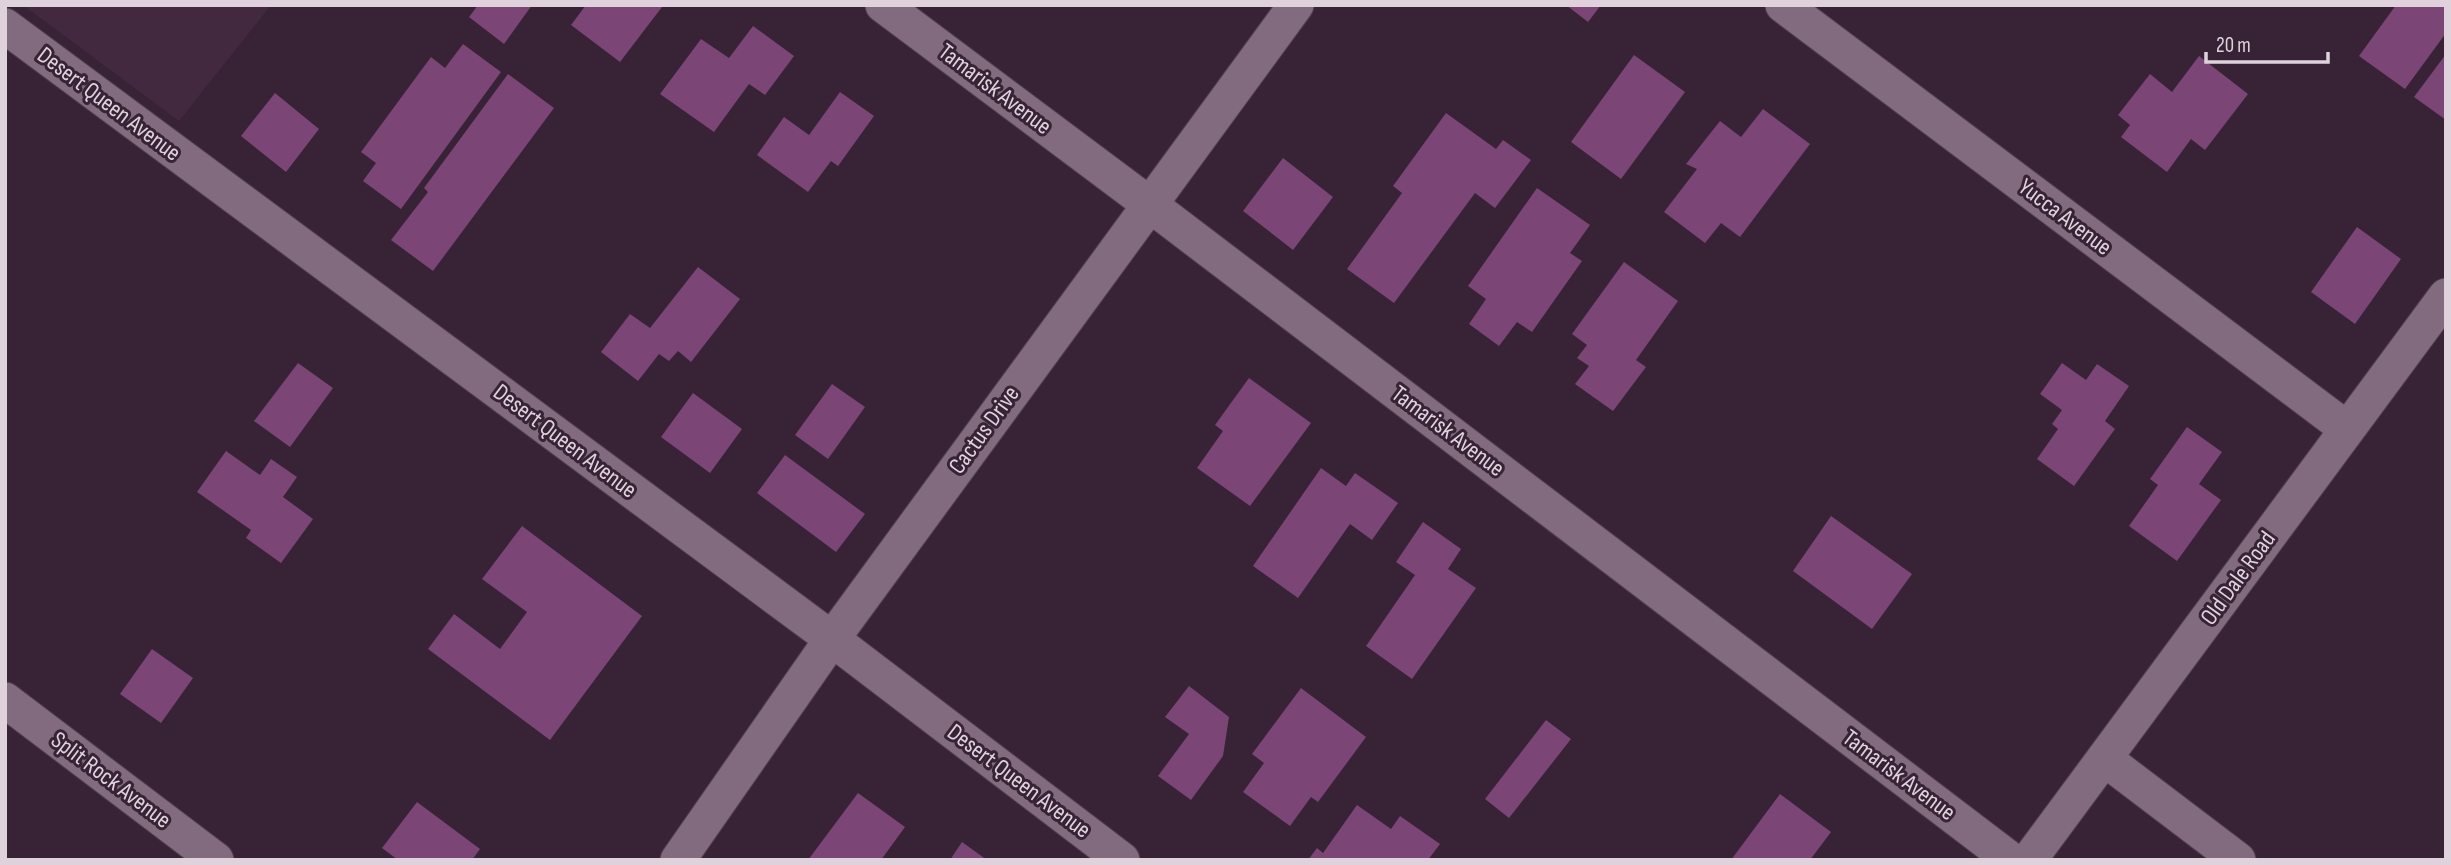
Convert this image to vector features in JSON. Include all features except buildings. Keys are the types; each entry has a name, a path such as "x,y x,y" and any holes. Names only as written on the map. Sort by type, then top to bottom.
{"street":[{"name":"Tamarisk Avenue","path":"883,5 2011,860"},
{"name":"Cactus Drive","path":"678,860 832,639 1296,5"},
{"name":"Yucca Avenue","path":"1783,5 2347,429"},
{"name":"Desert Queen Avenue","path":"5,26 832,639 1122,860"},
{"name":"Old Dale Road","path":"2029,860 2446,296"},
{"name":"Split Rock Avenue","path":"5,700 216,860"},
{"path":"2105,759 2238,860"}],"shaded area":[{"path":"23,5 271,5 179,121"}]}
